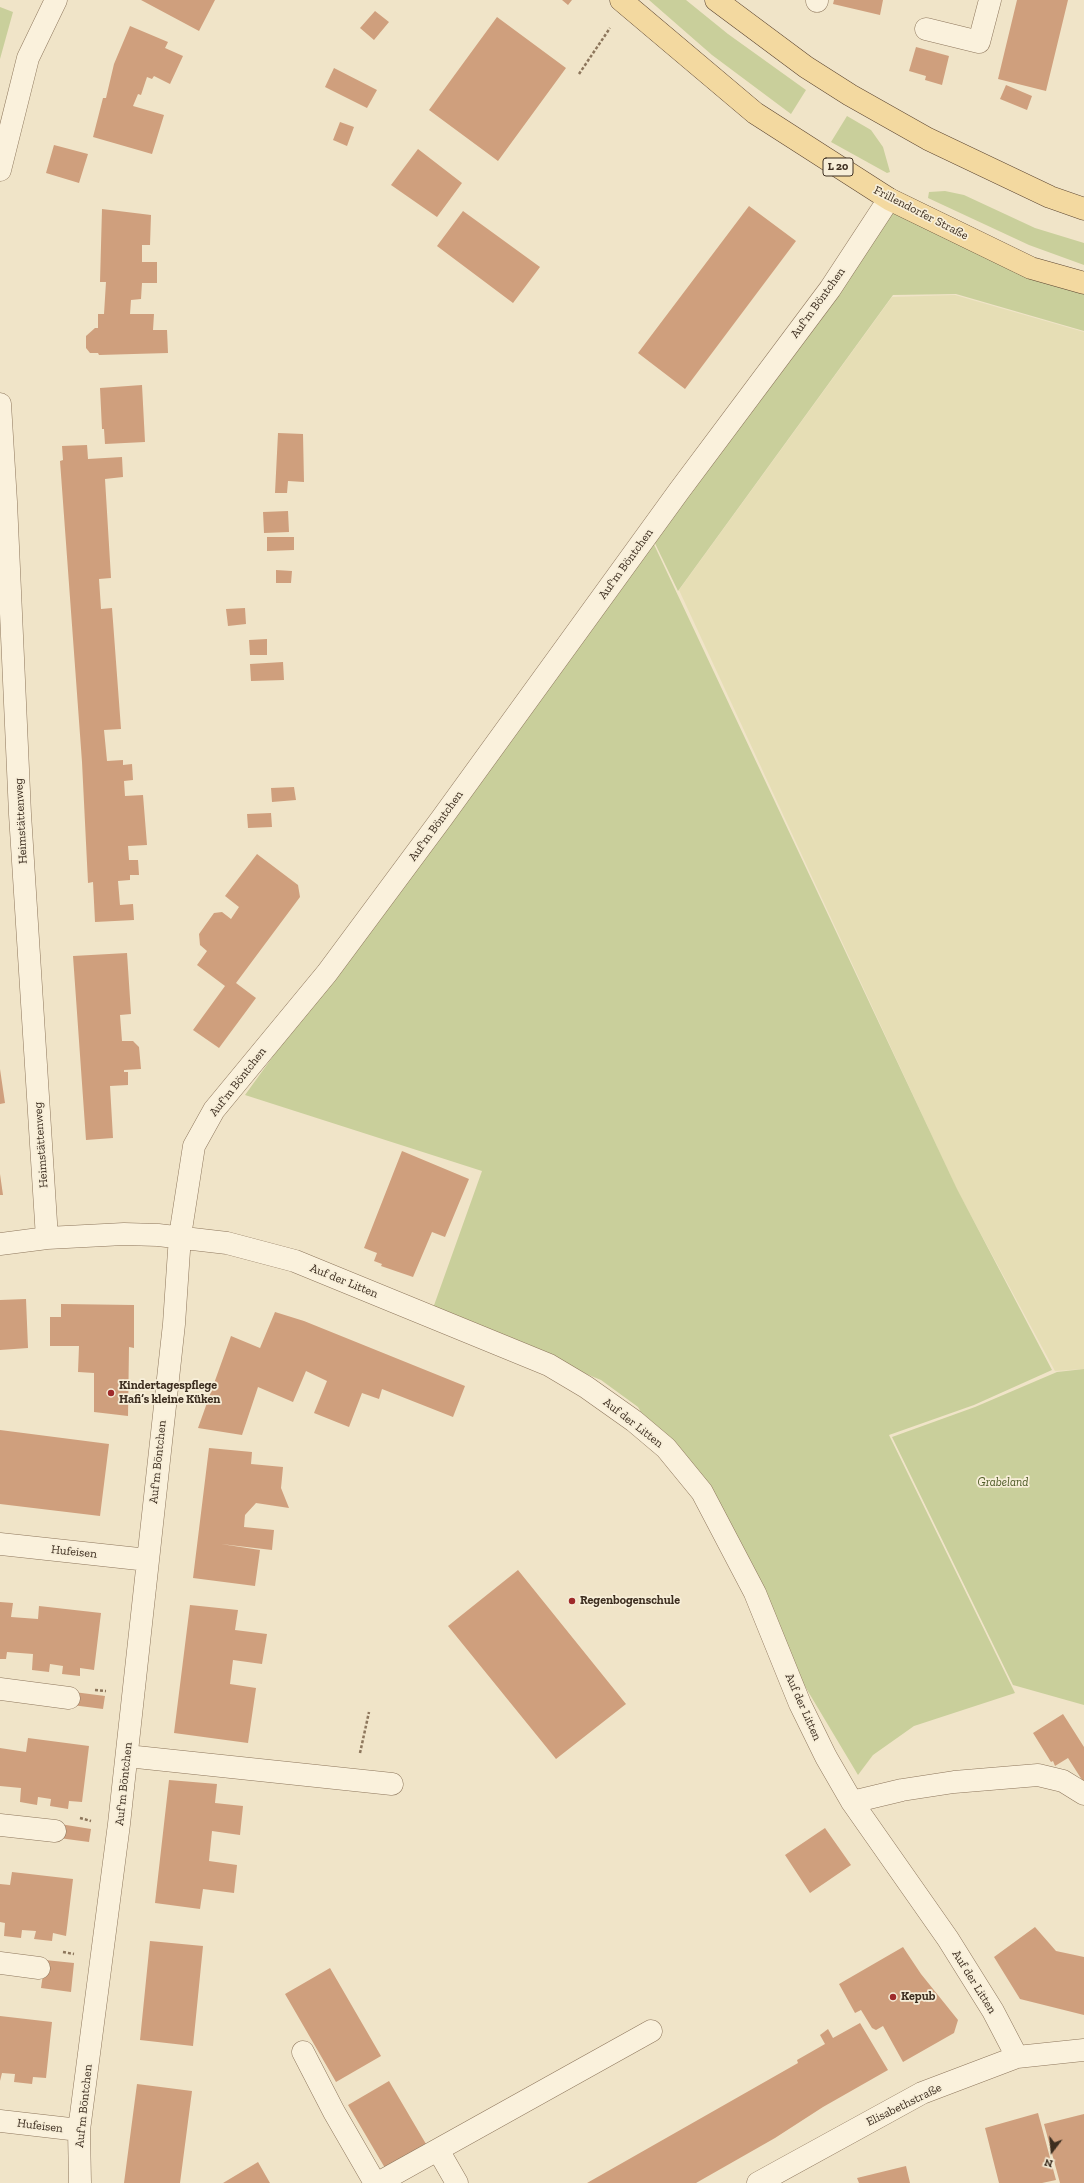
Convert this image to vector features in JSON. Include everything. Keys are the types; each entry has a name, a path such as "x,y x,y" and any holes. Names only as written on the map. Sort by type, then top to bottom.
{"main road":[{"name":"Frillendorfer Straße","path":"621,0 755,113 889,199 1031,268 1084,283"},
{"path":"716,0 806,67 850,95 928,139 1050,197 1084,209"}],"street":[{"path":"0,170 28,58 56,0"},
{"path":"926,29 979,42 990,0"},
{"name":"Auf'm Böntchen","path":"80,2183 79,2130 127,1756 174,1324 180,1236 194,1146 214,1110 327,973 442,818 679,491 830,289 889,199"},
{"name":"Heimstättenweg","path":"0,404 6,502 20,814 47,1238"},
{"name":"Auf der Litten","path":"0,1244 47,1238 124,1234 180,1236 227,1243 295,1261 468,1330 549,1365 586,1387 634,1421 666,1448 702,1492 755,1593 800,1704 826,1757 852,1802 948,1939 992,2011 1017,2057"},
{"name":"Hufeisen","path":"0,1544 148,1560"},
{"path":"0,1689 70,1698"},
{"path":"127,1756 392,1784"},
{"path":"852,1802 902,1790 954,1782 1031,1776 1063,1781 1084,1794"},
{"path":"0,1825 55,1831"},
{"path":"0,1963 39,1968"},
{"path":"303,2052 334,2112 377,2183 651,2031"},
{"name":"Elisabethstraße","path":"772,2180 922,2093 1017,2057 1084,2050"},
{"name":"Hufeisen","path":"0,2121 79,2130"},
{"path":"438,2150 457,2183"}],"path":[{"path":"579,74 595,48"},
{"path":"355,1779 369,1712"},
{"path":"79,1818 90,1821"},
{"path":"62,1952 78,1955"}],"shaded area":[{"path":"955,295 1084,332 1084,1369 1055,1371 957,1190 679,590 892,297"}],"green space":[{"path":"649,0 686,0 728,34 806,90 791,114 712,55"},
{"path":"0,7 13,12 0,59"},
{"path":"847,116 871,130 883,147 890,172 887,173 831,142"},
{"path":"945,191 964,195 1035,228 1084,243 1084,265 1029,245 928,198 929,192"},
{"path":"890,203 1084,284 1084,331 956,294 893,295 678,591 650,533"},
{"path":"650,536 957,1189 1052,1370 974,1405 889,1435 1015,1693 914,1726 873,1755 858,1775 638,1407 601,1380 432,1311 482,1171 245,1095"},
{"name":"Grabeland","path":"1084,1369 1084,1705 1013,1685 892,1437 975,1407 1057,1372"}],"building":[{"path":"141,0 215,0 199,31"},
{"path":"562,0 572,0 568,5"},
{"path":"834,0 883,0 880,15 833,4"},
{"path":"1017,0 1068,0 1046,91 998,79"},
{"path":"375,11 389,22 374,40 360,28"},
{"path":"497,17 566,68 498,161 429,110"},
{"path":"130,26 168,42 165,48 183,56 170,84 154,76 152,79 147,77 141,95 138,94 133,106 164,115 152,154 93,137 103,98 106,98 114,64"},
{"path":"916,47 949,56 942,85 925,80 926,76 909,71"},
{"path":"334,68 377,90 367,108 325,87"},
{"path":"1006,85 1032,96 1027,110 1000,99"},
{"path":"340,122 354,127 347,146 333,140"},
{"path":"54,145 88,154 79,183 46,173"},
{"path":"418,149 462,183 437,217 391,185"},
{"path":"749,206 796,241 685,389 638,353"},
{"path":"102,209 151,215 150,245 142,245 142,262 157,262 157,283 142,283 141,299 131,300 130,314 154,314 153,330 167,330 168,353 99,355 98,353 90,353 86,348 86,336 95,328 98,328 98,314 104,314 106,282 100,282"},
{"path":"463,211 540,267 513,303 437,246"},
{"path":"142,385 145,442 105,444 104,429 102,429 100,388"},
{"path":"278,433 303,434 304,482 288,481 287,493 275,493"},
{"path":"87,445 88,459 122,457 123,477 105,479 111,578 99,579 101,609 112,608 121,729 104,730 107,761 123,760 123,765 132,764 133,780 124,781 125,796 143,795 147,845 128,846 129,860 138,860 139,875 130,875 130,880 118,881 120,905 133,904 134,920 95,922 93,882 88,883 82,762 60,461 63,460 62,446"},
{"path":"288,511 289,532 264,533 263,512"},
{"path":"267,537 294,537 294,550 267,551"},
{"path":"276,570 292,571 291,583 276,583"},
{"path":"245,608 246,624 228,626 226,609"},
{"path":"267,639 267,655 250,655 249,640"},
{"path":"283,662 284,680 251,681 250,664"},
{"path":"294,787 296,800 272,802 271,788"},
{"path":"271,813 272,827 248,828 247,814"},
{"path":"257,854 298,885 300,897 236,983 256,998 219,1048 193,1030 225,986 197,965 207,951 200,945 199,934 214,913 222,912 231,919 239,907 225,896"},
{"path":"127,953 131,1014 120,1015 122,1041 133,1041 139,1047 141,1069 124,1070 124,1072 128,1072 128,1085 110,1086 113,1138 86,1140 73,956"},
{"path":"0,1069 5,1103 0,1104"},
{"path":"402,1151 469,1179 445,1237 432,1232 413,1277 381,1266 382,1264 374,1261 377,1253 364,1248"},
{"path":"0,1174 3,1195 0,1195"},
{"path":"26,1299 28,1348 0,1350 0,1300"},
{"path":"61,1304 134,1305 134,1348 129,1347 128,1416 94,1412 94,1373 78,1372 79,1346 50,1346 50,1317 61,1317"},
{"path":"275,1312 304,1321 465,1386 453,1417 382,1389 379,1399 362,1393 349,1427 314,1413 327,1381 306,1371 293,1402 258,1387 242,1435 198,1428 231,1336 260,1348"},
{"path":"0,1430 109,1444 100,1516 0,1504"},
{"path":"209,1448 252,1452 251,1464 283,1467 281,1488 289,1508 256,1503 245,1515 244,1527 274,1530 272,1550 221,1544 260,1550 255,1586 193,1578"},
{"name":"Regenbogenschule","path":"518,1570 626,1704 556,1759 448,1626"},
{"path":"0,1602 13,1603 11,1617 38,1619 39,1606 101,1613 94,1670 80,1668 80,1676 62,1674 63,1666 50,1664 49,1672 32,1670 33,1654 7,1652 6,1659 0,1659"},
{"path":"190,1605 238,1610 235,1630 267,1634 262,1664 233,1660 230,1684 256,1688 248,1743 174,1733"},
{"path":"74,1692 105,1696 103,1709 72,1705"},
{"path":"1063,1714 1084,1747 1084,1783 1068,1758 1055,1766 1033,1733"},
{"path":"28,1738 89,1746 82,1802 69,1801 68,1809 50,1806 51,1799 38,1797 37,1805 20,1802 21,1788 0,1786 0,1748 26,1752"},
{"path":"169,1780 217,1784 215,1803 243,1806 240,1835 212,1831 209,1861 237,1865 234,1893 203,1889 200,1909 155,1903"},
{"path":"60,1824 91,1829 89,1842 59,1838"},
{"path":"825,1828 851,1865 810,1893 785,1855"},
{"path":"12,1872 73,1879 66,1936 53,1933 52,1941 34,1939 36,1931 22,1930 21,1938 4,1936 5,1923 0,1922 0,1884 10,1885"},
{"path":"1035,1927 1056,1951 1084,1957 1084,2015 1020,1999 994,1957"},
{"path":"150,1941 203,1946 193,2046 140,2040"},
{"name":"Kepub","path":"903,1947 921,1974 958,2020 954,2033 903,2062 883,2026 876,2030 872,2028 861,2010 855,2013 839,1984"},
{"path":"45,1960 74,1963 71,1992 41,1988"},
{"path":"330,1968 381,2056 336,2082 285,1994"},
{"path":"0,2016 52,2022 46,2078 33,2077 32,2084 14,2082 15,2074 2,2073 0,2081"},
{"path":"860,2023 888,2070 823,2107 775,2138 696,2183 587,2183 798,2063 797,2060 825,2044 820,2035 828,2029 833,2038"},
{"path":"389,2081 426,2144 385,2168 348,2105"},
{"path":"137,2084 192,2091 180,2183 124,2183"},
{"path":"1038,2113 1056,2180 1042,2183 999,2183 985,2128"},
{"path":"1084,2114 1084,2183 1060,2183 1044,2124"},
{"path":"258,2162 270,2183 223,2183"},
{"path":"906,2166 910,2183 859,2183 857,2178"}],"place":[{"name":"Kindertagespflege Hafi’s kleine Küken","path":"111,1393"},
{"name":"Regenbogenschule","path":"572,1601"},
{"name":"Kepub","path":"893,1997"}]}
